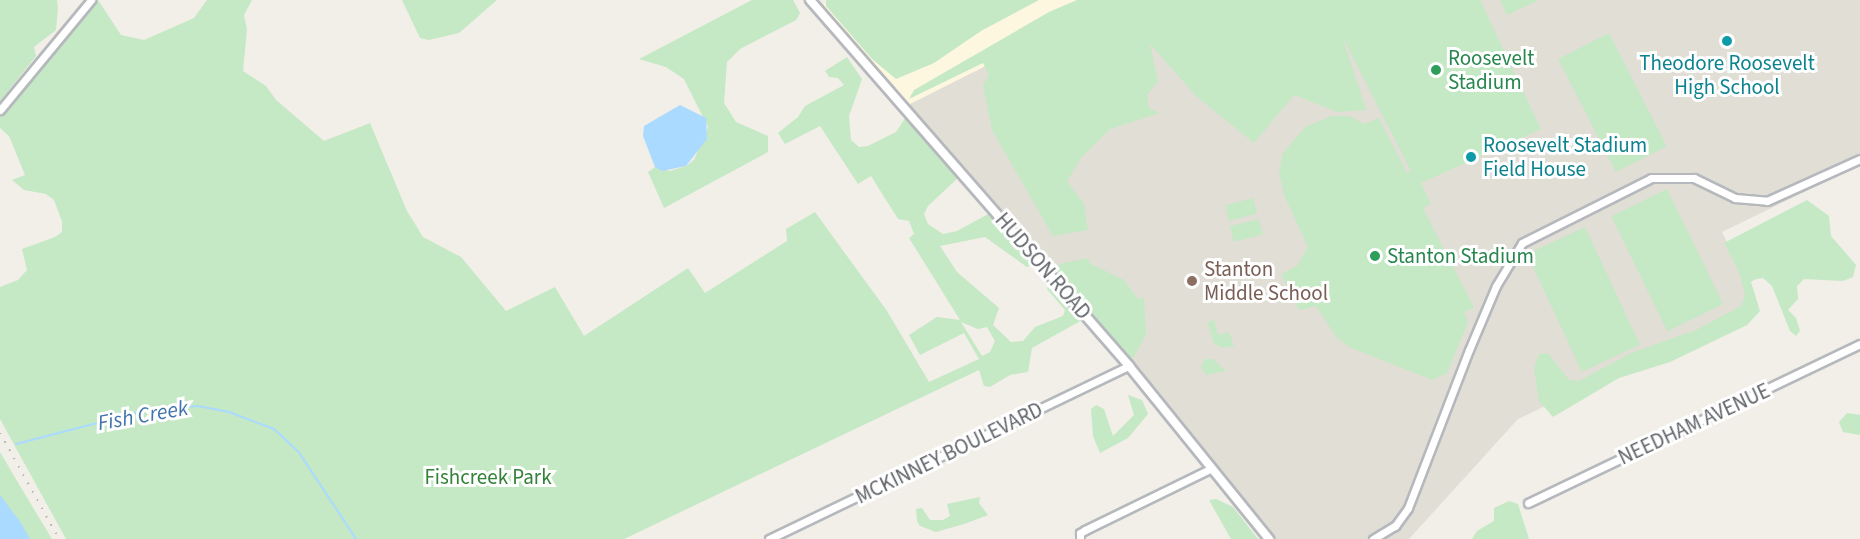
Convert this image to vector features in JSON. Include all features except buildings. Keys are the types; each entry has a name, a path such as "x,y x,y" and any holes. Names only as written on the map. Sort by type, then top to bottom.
{"street":[{"path":"0,110 91,0"},
{"name":"HUDSON ROAD","path":"810,0 1130,366 1269,539"},
{"path":"1373,539 1395,526 1408,508 1468,350 1496,286 1522,243 1651,178 1694,178 1735,198 1767,201 1860,159"},
{"name":"NEEDHAM AVENUE","path":"1528,503 1860,344"},
{"name":"MCKINNEY BOULEVARD","path":"769,539 1130,366"},
{"path":"1080,536 1212,468"}],"shaded area":[{"path":"832,0 1194,0 1097,10 906,107 819,7"},
{"path":"1194,0 1860,0 1860,165 1722,232 1758,304 1518,419 1409,539 1269,539 904,107 1097,10"}],"green space":[{"path":"0,0 57,0 58,8 56,30 34,47 36,56 0,101"},
{"name":"Fishcreek Park","path":"98,0 121,35 144,40 194,18 207,0 252,0 244,15 247,29 243,71 266,86 276,100 324,141 370,123 407,211 423,237 461,257 506,311 555,287 584,336 688,268 705,293 787,241 786,229 815,212 887,311 929,382 979,359 964,333 920,355 909,335 937,317 960,320 909,238 914,234 909,221 898,219 871,176 858,184 820,126 785,144 778,133 798,117 805,106 844,85 838,78 829,77 825,71 847,57 862,79 849,116 851,140 859,147 868,146 896,132 906,117 959,177 928,206 924,214 928,224 943,234 957,231 992,212 1036,264 1027,267 985,237 940,246 957,272 999,308 993,325 1011,342 1023,341 1035,327 1063,316 1065,310 1047,289 1050,281 1084,319 1032,348 1028,372 1010,375 990,387 984,386 979,370 624,539 66,539 0,419 0,287 18,280 27,270 22,249 55,237 62,232 62,221 54,200 46,194 24,190 12,180 25,175 9,136 0,128 0,117","holes":["961,322 978,329 987,327 995,341 990,352 982,356"]},
{"path":"402,0 497,0 459,33 429,40 420,38"},
{"path":"752,0 793,0 800,13 796,20 740,49 727,62 724,103 736,122 768,136 768,152 664,208 648,172 655,167 670,171 686,166 694,160 708,127 684,79 666,67 639,59"},
{"path":"826,0 1039,0 981,31 934,63 896,79 872,59 826,6"},
{"path":"1077,0 1480,0 1541,129 1421,183 1431,204 1423,208 1474,308 1464,312 1468,322 1447,373 1432,380 1351,348 1336,337 1316,306 1299,310 1281,274 1297,266 1308,247 1284,195 1279,171 1283,153 1305,127 1332,116 1349,116 1364,124 1379,118 1407,173 1411,171 1342,36 1366,110 1337,112 1294,95 1254,143 1197,97 1150,44 1158,81 1147,95 1149,108 1160,113 1110,129 1081,158 1067,181 1084,204 1088,230 1053,236 992,130 983,85 989,75 983,63 909,99 914,90 1049,12"},
{"path":"1500,0 1539,0 1507,15"},
{"path":"1609,33 1667,146 1616,172 1558,59"},
{"path":"1667,189 1723,304 1667,331 1611,216"},
{"path":"1253,198 1257,213 1229,221 1225,206"},
{"path":"1807,200 1829,216 1831,236 1856,265 1853,277 1843,281 1804,279 1797,286 1798,299 1788,310 1796,318 1800,331 1796,336 1790,331 1772,286 1763,278 1756,279 1751,282 1760,311 1747,325 1670,362 1619,378 1553,417 1539,401 1534,369 1539,354 1548,353 1569,380 1579,381 1631,353 1696,330 1741,306 1745,295 1740,274 1724,243"},
{"path":"1259,219 1263,235 1234,242 1230,226"},
{"path":"1585,227 1640,345 1582,372 1527,254"},
{"path":"1089,258 1089,263 1124,280 1138,299 1144,297 1146,334 1134,357 1130,359 1057,275 1059,264"},
{"path":"1214,319 1218,335 1229,332 1234,346 1223,348 1214,344 1208,323"},
{"path":"1205,359 1213,359 1226,371 1206,375 1201,367"},
{"path":"1128,395 1142,400 1148,414 1128,438 1100,453 1093,436 1091,409 1096,405 1104,409 1113,436 1134,415"},
{"path":"1847,413 1860,415 1860,435 1843,432 1839,422"},
{"path":"0,452 20,486 52,539 0,539"},
{"path":"980,497 979,503 988,515 936,532 920,526 917,521 916,509 922,508 930,520 943,520 950,516 947,504"},
{"path":"1216,499 1233,507 1258,539 1231,539 1209,500"},
{"path":"1509,501 1518,504 1529,539 1472,539 1477,531 1494,521 1494,508"}],"water":[{"path":"680,105 706,118 707,139 686,166 662,171 655,167 643,136 644,126"},
{"path":"0,495 21,523 30,539 0,539"}],"waterway":[{"name":"Fish Creek","path":"16,444 144,411 198,406 229,412 274,429 298,451 356,539"}],"railway":[{"path":"0,433 59,539"}],"place":[{"name":"Theodore Roosevelt High School","path":"1727,41"},
{"name":"Roosevelt Stadium","path":"1436,70"},
{"name":"Roosevelt Stadium Field House","path":"1471,157"},
{"name":"Stanton Stadium","path":"1375,256"},
{"name":"Stanton Middle School","path":"1192,281"}]}
